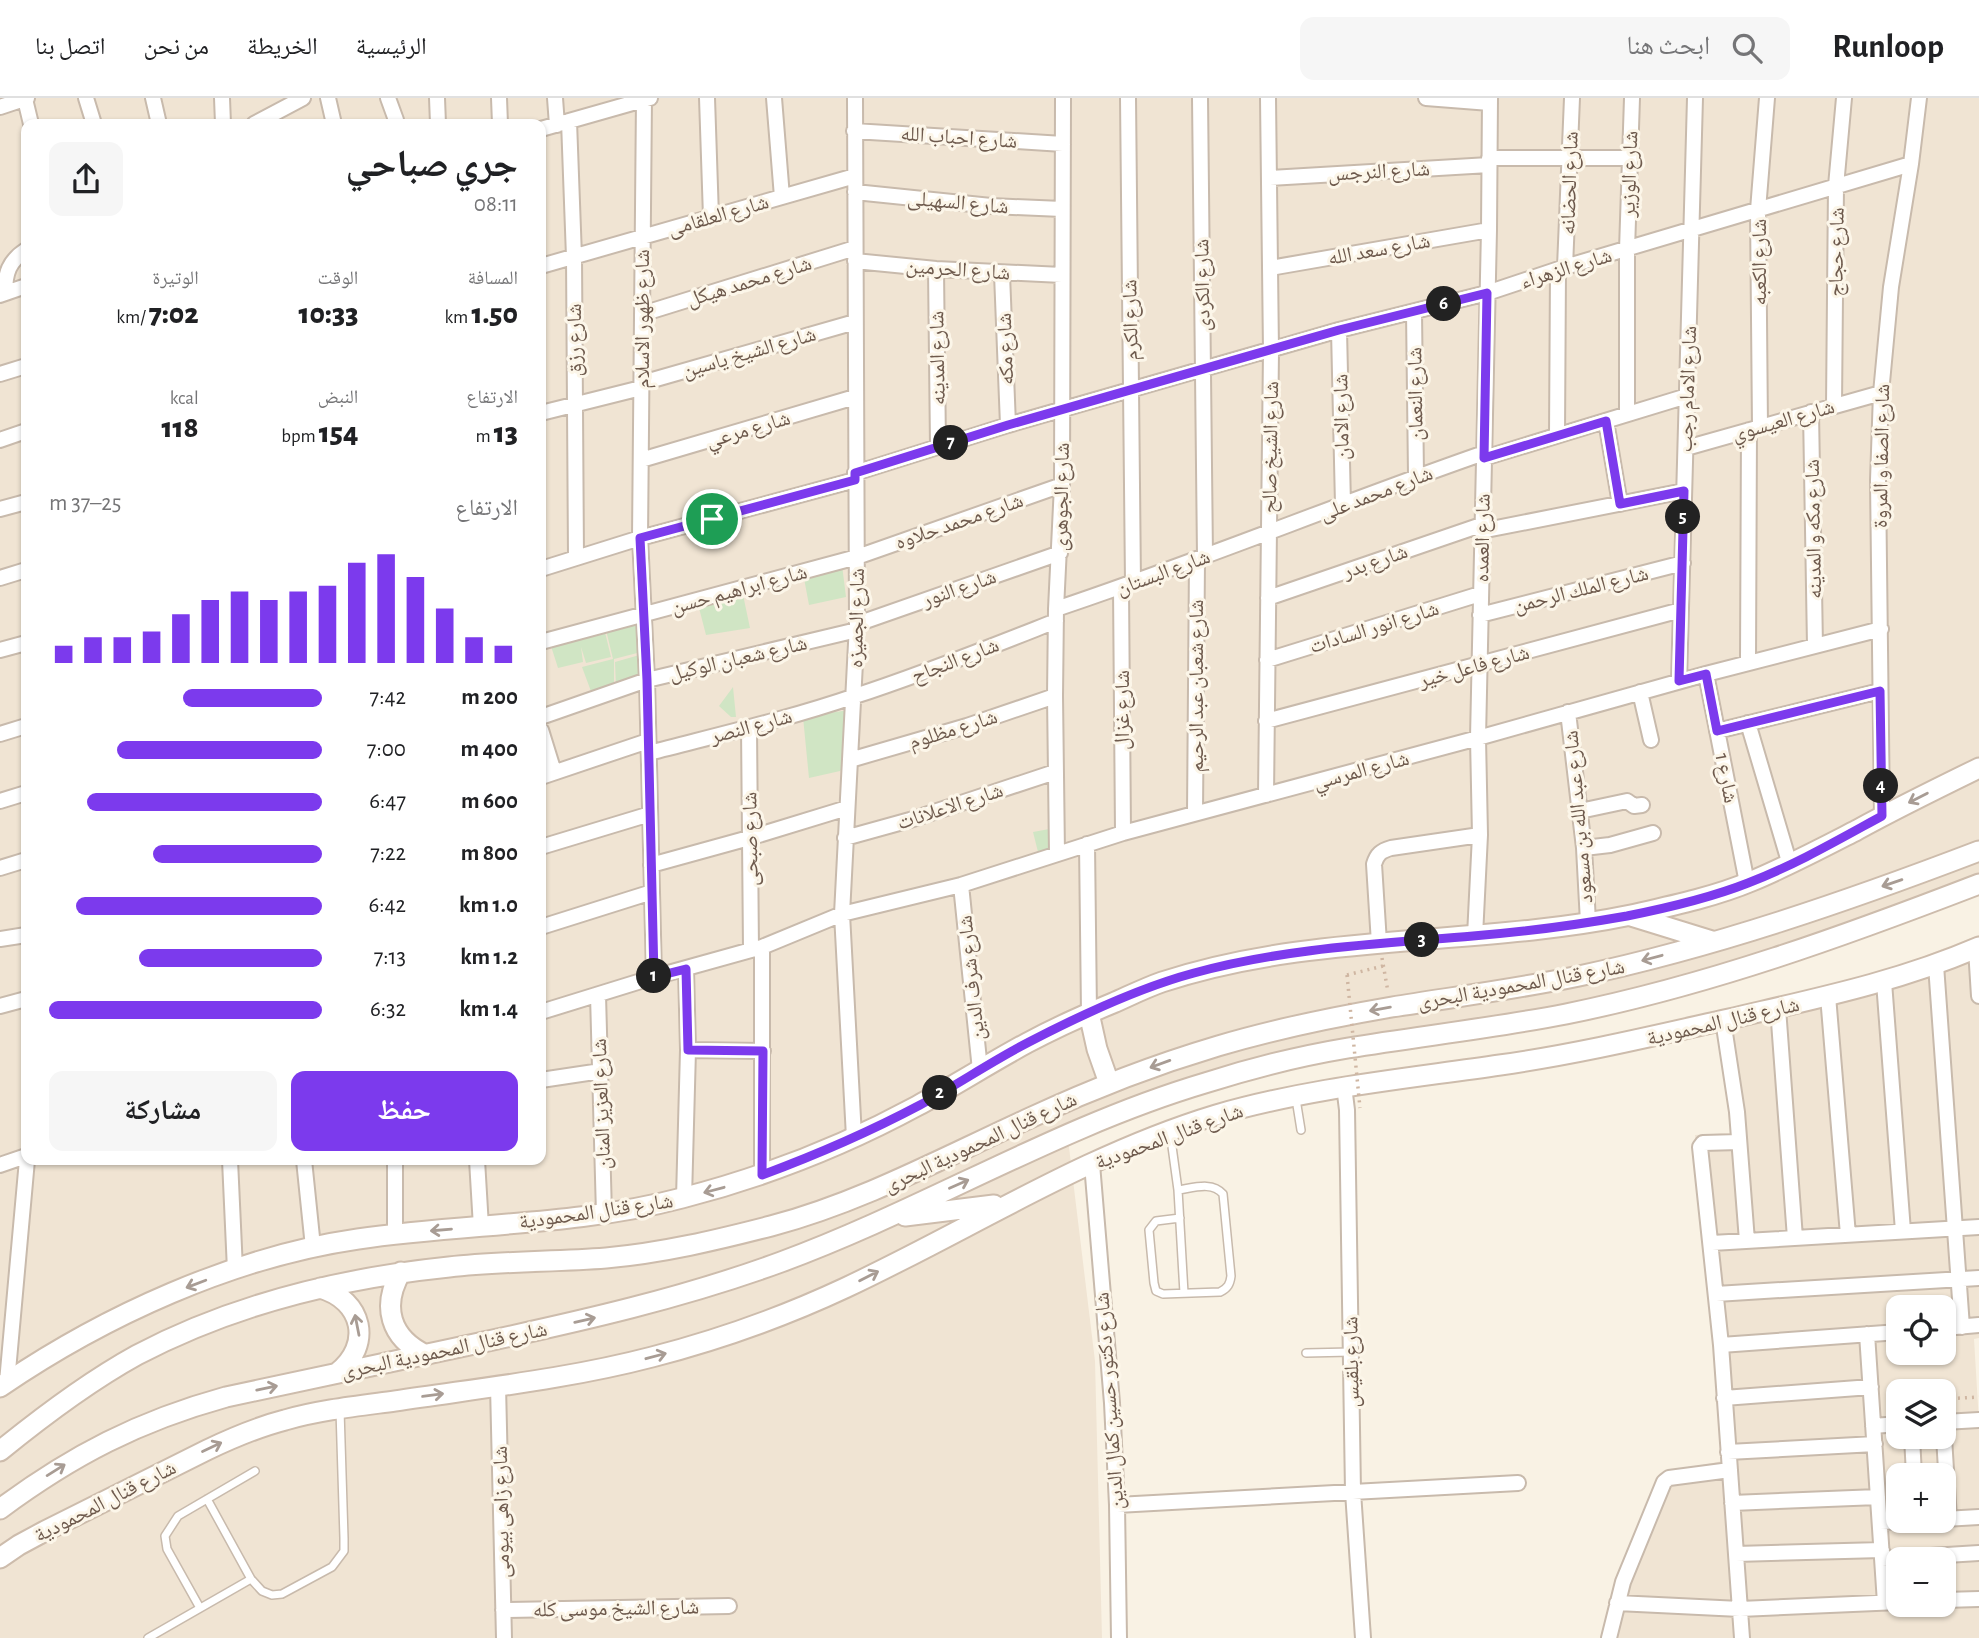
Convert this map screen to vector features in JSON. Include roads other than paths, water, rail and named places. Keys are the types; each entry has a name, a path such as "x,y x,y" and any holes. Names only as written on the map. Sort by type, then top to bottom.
{"main road":[{"name":"شارع قنال المحمودية","path":"4,1384 63,1347 110,1322 183,1289 313,1247 395,1234 604,1214 684,1198 762,1175 854,1137 918,1106 1029,1042 1157,984 1220,966 1272,956 1588,922 1712,895 1790,865 1979,768"},
{"name":"شارع قنال المحمودية البحرى","path":"0,1451 75,1394 139,1354 221,1319 270,1302 320,1288 401,1272 498,1262 604,1258 661,1251 775,1225 832,1207 886,1185 1109,1083 1223,1044 1390,1007 1507,989 1645,960 1836,903 1979,851"},
{"name":"شارع قنال المحمودية البحرى","path":"0,1509 61,1466 125,1432 158,1419 226,1397 563,1325 667,1299 780,1262 890,1217 1105,1118 1200,1084 1325,1053 1512,1024 1672,989 1807,948 1979,884"},
{"path":"1628,915 1713,941"},
{"name":"شارع قنال المحمودية","path":"0,1558 45,1531 232,1438 285,1420 340,1409 599,1370 675,1351 750,1327 846,1287 1008,1203 1092,1164 1170,1131 1232,1111 1344,1086 1558,1056 1647,1038 1884,982 1977,948"},
{"path":"1089,1013 1097,1049 1109,1083"},
{"path":"890,1217 1008,1203"},
{"path":"401,1272 391,1295 392,1320 405,1341 426,1355"},
{"path":"320,1288 345,1300 356,1316 358,1325 355,1352 351,1360 337,1373"}],"street":[{"path":"86,98 92,119"},
{"path":"153,98 158,119"},
{"path":"222,98 223,119"},
{"path":"328,98 333,119"},
{"path":"388,98 396,119"},
{"path":"437,98 438,119"},
{"path":"499,98 500,119"},
{"name":"شارع رزق","path":"555,98 563,123 574,257 576,558"},
{"path":"707,98 711,217"},
{"path":"774,98 782,197"},
{"name":"شارع الجميزه","path":"854,1137 842,914 857,627 855,98"},
{"name":"شارع الجوهرى","path":"1057,854 1055,696 1062,485 1063,98"},
{"name":"شارع الكرم","path":"1127,585 1131,390 1128,98"},
{"name":"شارع الكردى","path":"1200,98 1203,370 1201,558"},
{"name":"شارع الشيخ صالح","path":"1266,795 1271,351 1268,98"},
{"path":"1426,98 1490,100"},
{"name":"شارع الحضانه","path":"1557,435 1562,268 1572,98"},
{"name":"شارع الوزير","path":"1628,414 1627,250 1632,98"},
{"name":"شارع الامام رجب","path":"1679,681 1695,98"},
{"name":"شارع الكعبه","path":"1748,662 1758,210 1767,98"},
{"name":"شارع حجاج","path":"1834,406 1836,186 1844,98"},
{"name":"شارع الصفا و المروة","path":"1882,816 1878,480 1881,393 1891,287 1919,98"},
{"path":"263,119 299,99"},
{"path":"546,128 609,104 647,99"},
{"name":"شارع ظهور الاسلام","path":"647,99 642,237 640,538 647,680 654,977"},
{"name":"شارع العمده","path":"1475,936 1480,835 1479,664 1490,100"},
{"path":"15,101 28,119"},
{"name":"شارع احباب الله","path":"855,131 1063,144"},
{"name":"شارع النرجس","path":"1269,178 1489,161 1630,158"},
{"name":"شارع الزهراء","path":"546,567 855,477 1008,425 1339,330 1487,293 1911,164"},
{"name":"شارع العلقامى","path":"546,265 855,176"},
{"name":"شارع السهيلى","path":"855,192 951,203 1062,209"},
{"name":"شارع سعد الله","path":"1270,268 1489,230"},
{"path":"21,253 9,267 3,294 21,288"},
{"name":"شارع الحرمين","path":"855,254 936,269 1062,275"},
{"name":"شارع محمد هيكل","path":"642,314 855,254"},
{"name":"شارع المدينه","path":"936,269 938,447"},
{"name":"شارع مكه","path":"1002,274 1008,425"},
{"name":"شارع النعمان","path":"1414,312 1416,476"},
{"name":"شارع الشيخ ياسين","path":"546,412 855,322"},
{"name":"شارع الامان","path":"1339,330 1343,505"},
{"path":"0,374 21,368"},
{"name":"شارع العيسوي","path":"1686,448 1881,393"},
{"name":"شارع محمد على","path":"1269,533 1416,476 1687,396"},
{"name":"شارع مرعي","path":"641,460 855,397"},
{"name":"شارع مكه و المدينه","path":"1811,412 1815,646"},
{"path":"1606,421 1620,504"},
{"path":"0,440 21,433"},
{"name":"شارع محمد حلاوه","path":"857,557 1062,485"},
{"name":"شارع بدر","path":"1268,598 1481,528 1684,491"},
{"path":"0,509 21,503"},
{"name":"شارع البستان","path":"1056,615 1127,585 1269,533"},
{"name":"شارع النور","path":"857,627 1060,553"},
{"name":"شارع ابراهيم حسن","path":"546,641 857,557"},
{"name":"شارع شعبان عبد الرحيم","path":"1195,813 1201,558"},
{"name":"شارع الملك الرحمن","path":"1480,615 1683,563"},
{"path":"0,578 21,572"},
{"name":"شارع غزال","path":"1123,833 1127,585"},
{"name":"شارع انور السادات","path":"1267,660 1480,594"},
{"name":"شارع فاعل خير","path":"1266,721 1681,610"},
{"name":"شارع النجاح","path":"853,697 912,677 1056,615"},
{"name":"شارع شعبان الوكيل","path":"546,715 647,680 857,627"},
{"name":"شارع المرسي","path":"546,1011 757,949 842,914 961,885 1123,833 1748,662 1881,629"},
{"path":"0,650 21,644"},
{"name":"شارع 1","path":"1706,674 1747,883"},
{"path":"1717,731 1880,691"},
{"path":"1640,692 1651,740"},
{"name":"شارع مظلوم","path":"849,760 967,726 1055,696"},
{"name":"شارع النصر","path":"548,774 648,747 749,727 853,697"},
{"name":"شارع عبد الله بن مسعود","path":"1569,712 1584,848 1588,922"},
{"path":"1748,723 1790,865"},
{"name":"شارع صبحى","path":"749,727 749,838 763,1051 762,1175"},
{"path":"0,734 21,728"},
{"name":"شارع الاعلانات","path":"845,838 910,820 1055,772"},
{"path":"0,801 21,795"},
{"path":"1580,811 1628,801 1634,806 1642,805"},
{"path":"651,865 847,808"},
{"path":"546,845 650,814"},
{"path":"1584,848 1610,845 1653,833"},
{"path":"1379,943 1374,864 1376,856 1382,850 1391,848 1480,835"},
{"path":"1087,844 1089,1013"},
{"path":"0,868 21,862"},
{"name":"شارع شرف الدين","path":"961,885 980,1070"},
{"path":"546,925 652,892"},
{"path":"0,939 21,935"},
{"path":"1977,948 1979,996"},
{"path":"1936,965 1962,1327"},
{"path":"684,1198 688,1050 686,969"},
{"path":"1884,982 1903,1231"},
{"name":"شارع العزيز المنان","path":"598,995 604,1214"},
{"path":"1829,996 1848,1235"},
{"path":"0,1006 21,1000"},
{"path":"1778,1008 1795,1238"},
{"path":"1723,1020 1737,1112 1747,1241"},
{"path":"688,1050 763,1051"},
{"path":"546,1079 601,1072"},
{"name":"شارع بلقيس","path":"1344,1086 1347,1110 1353,1492 1363,1638"},
{"path":"1739,1142 1703,1143 1700,1147 1721,1345 1742,1638"},
{"path":"0,1165 21,1160"},
{"name":"شارع دكتور حسين كمال الدين","path":"1092,1164 1112,1403 1119,1638"},
{"path":"4,1384 26,1165"},
{"path":"230,1165 235,1270"},
{"path":"305,1165 313,1247"},
{"path":"395,1165 395,1234"},
{"path":"477,1165 481,1227"},
{"path":"1712,1243 1979,1227"},
{"path":"1716,1294 1979,1278"},
{"path":"1956,1327 1979,1325"},
{"path":"1721,1345 1886,1333"},
{"path":"1867,1334 1882,1554 1886,1574"},
{"name":"شارع زاهى بيومى","path":"498,1386 504,1638"},
{"path":"1724,1398 1871,1387"},
{"path":"1956,1421 1979,1420"},
{"path":"1873,1426 1886,1425"},
{"path":"1728,1452 1875,1444"},
{"path":"1609,1638 1623,1582 1665,1480 1730,1470"},
{"path":"1117,1505 1518,1483"},
{"path":"1732,1503 1878,1497"},
{"path":"1956,1518 1979,1517"},
{"path":"1880,1522 1886,1522"},
{"path":"1736,1554 1979,1553"},
{"path":"1956,1600 1979,1599"},
{"path":"1617,1603 1740,1609 1886,1603"},
{"name":"شارع الشيخ موسى كله","path":"503,1610 729,1606"}],"lane":[{"path":"1295,1095 1301,1130"},
{"path":"1170,1131 1178,1190 1184,1293"},
{"path":"1178,1190 1213,1186 1223,1194 1231,1276 1226,1289 1220,1292 1163,1294 1156,1291 1149,1236 1152,1225 1156,1221 1180,1219"},
{"path":"1306,1353 1351,1352"},
{"path":"207,1499 251,1579 262,1591 272,1595 282,1594 332,1567 344,1552 340,1409"},
{"path":"201,1608 167,1549 165,1536 178,1516 255,1471"},
{"path":"148,1638 251,1579"}]}
